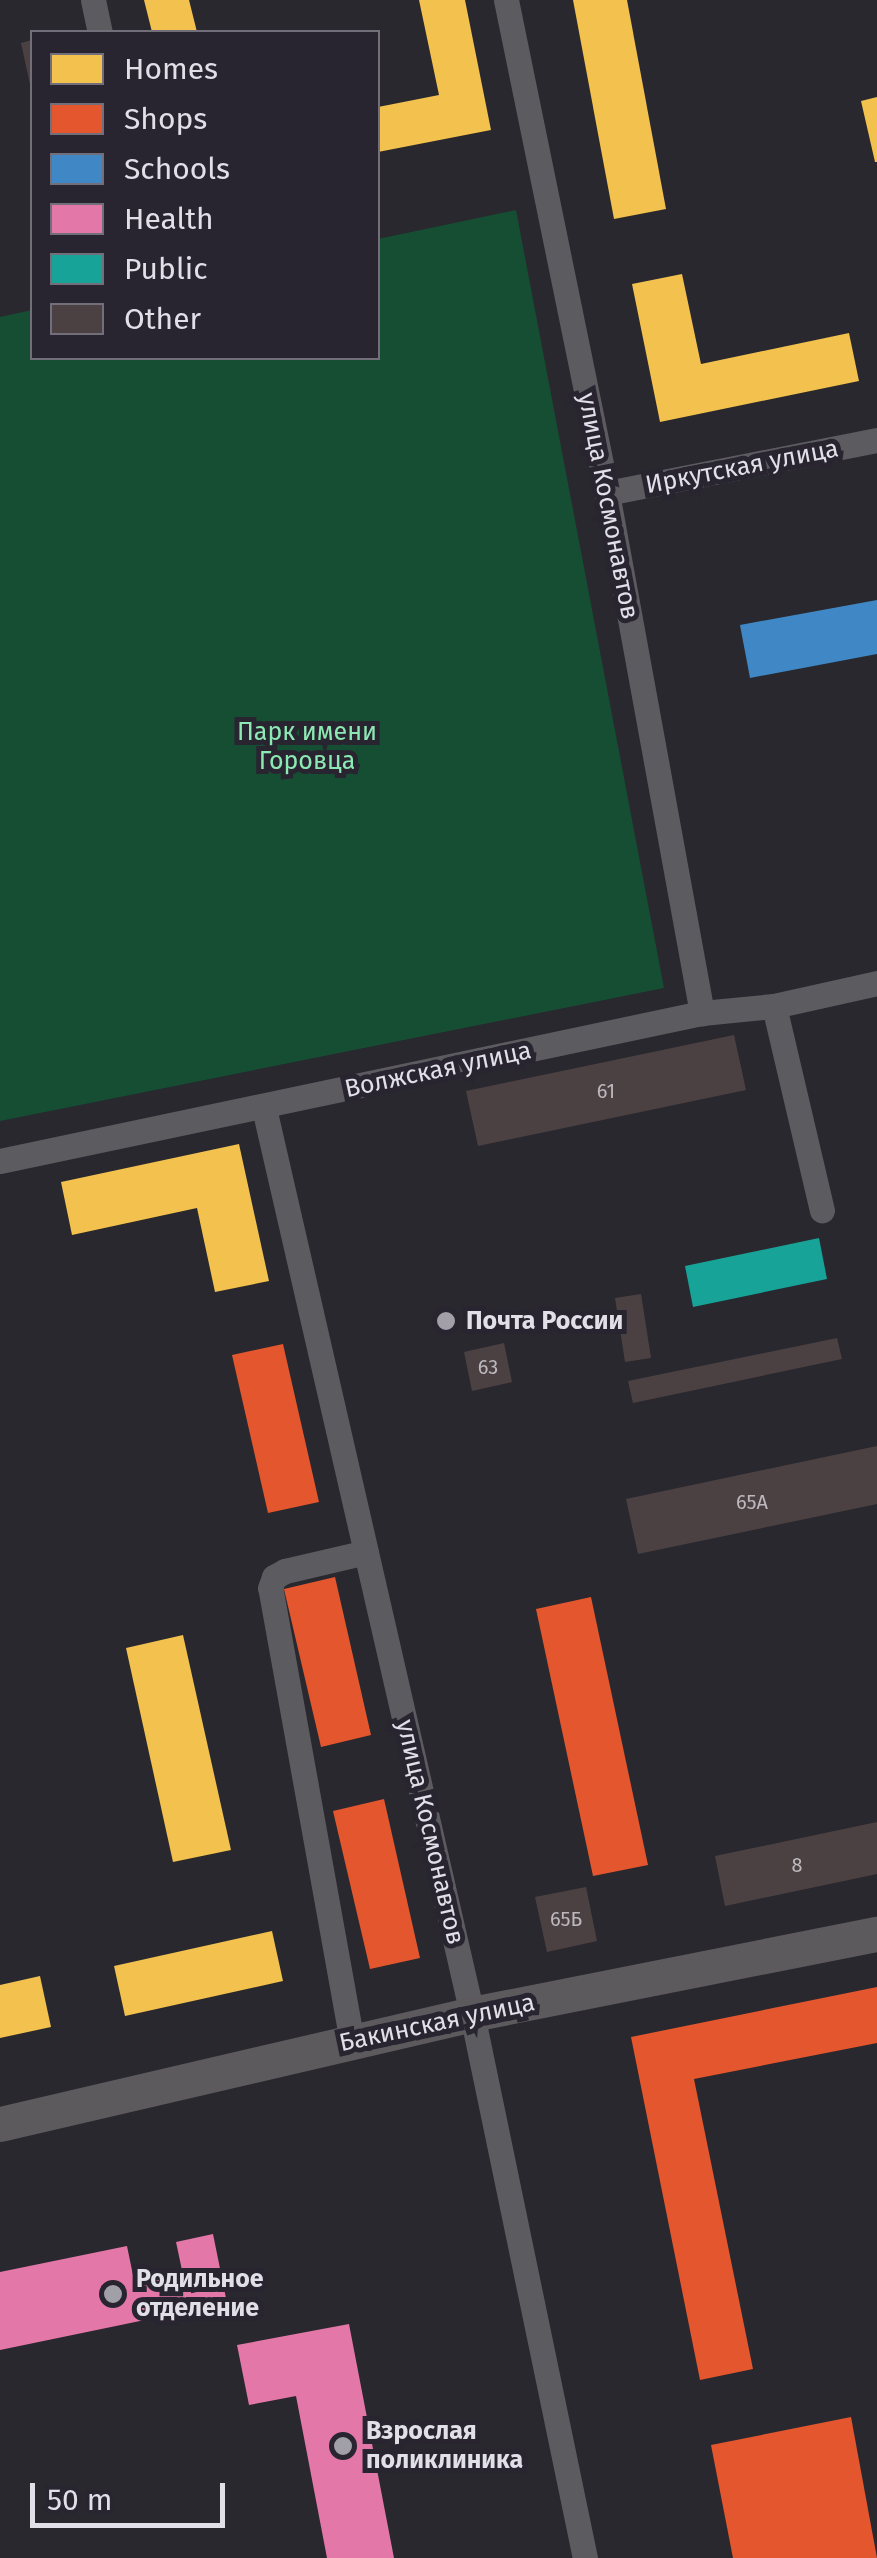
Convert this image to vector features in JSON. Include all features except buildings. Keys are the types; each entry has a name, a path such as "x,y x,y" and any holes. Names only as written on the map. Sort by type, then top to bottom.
{"street":[{"path":"92,0 100,30"},
{"name":"улица Космонавтов","path":"506,0 607,493 702,1013"},
{"name":"Иркутская улица","path":"607,493 877,440"},
{"name":"Волжская улица","path":"0,1161 702,1013 774,1006 877,984"},
{"path":"774,1006 822,1210"},
{"name":"улица Космонавтов","path":"264,1108 472,2014 585,2558"},
{"path":"352,2042 270,1588 274,1577 285,1571 366,1552"},
{"name":"Бакинская улица","path":"0,2124 472,2014 877,1934"}],"green space":[{"name":"Парк имени Горовца","path":"516,210 664,988 0,1121 0,317 30,310 30,360 380,360 380,239"}],"place":[{"name":"Почта России","path":"446,1321"},
{"name":"Родильное отделение","path":"113,2294"},
{"name":"Взрослая поликлиника","path":"343,2446"}]}
